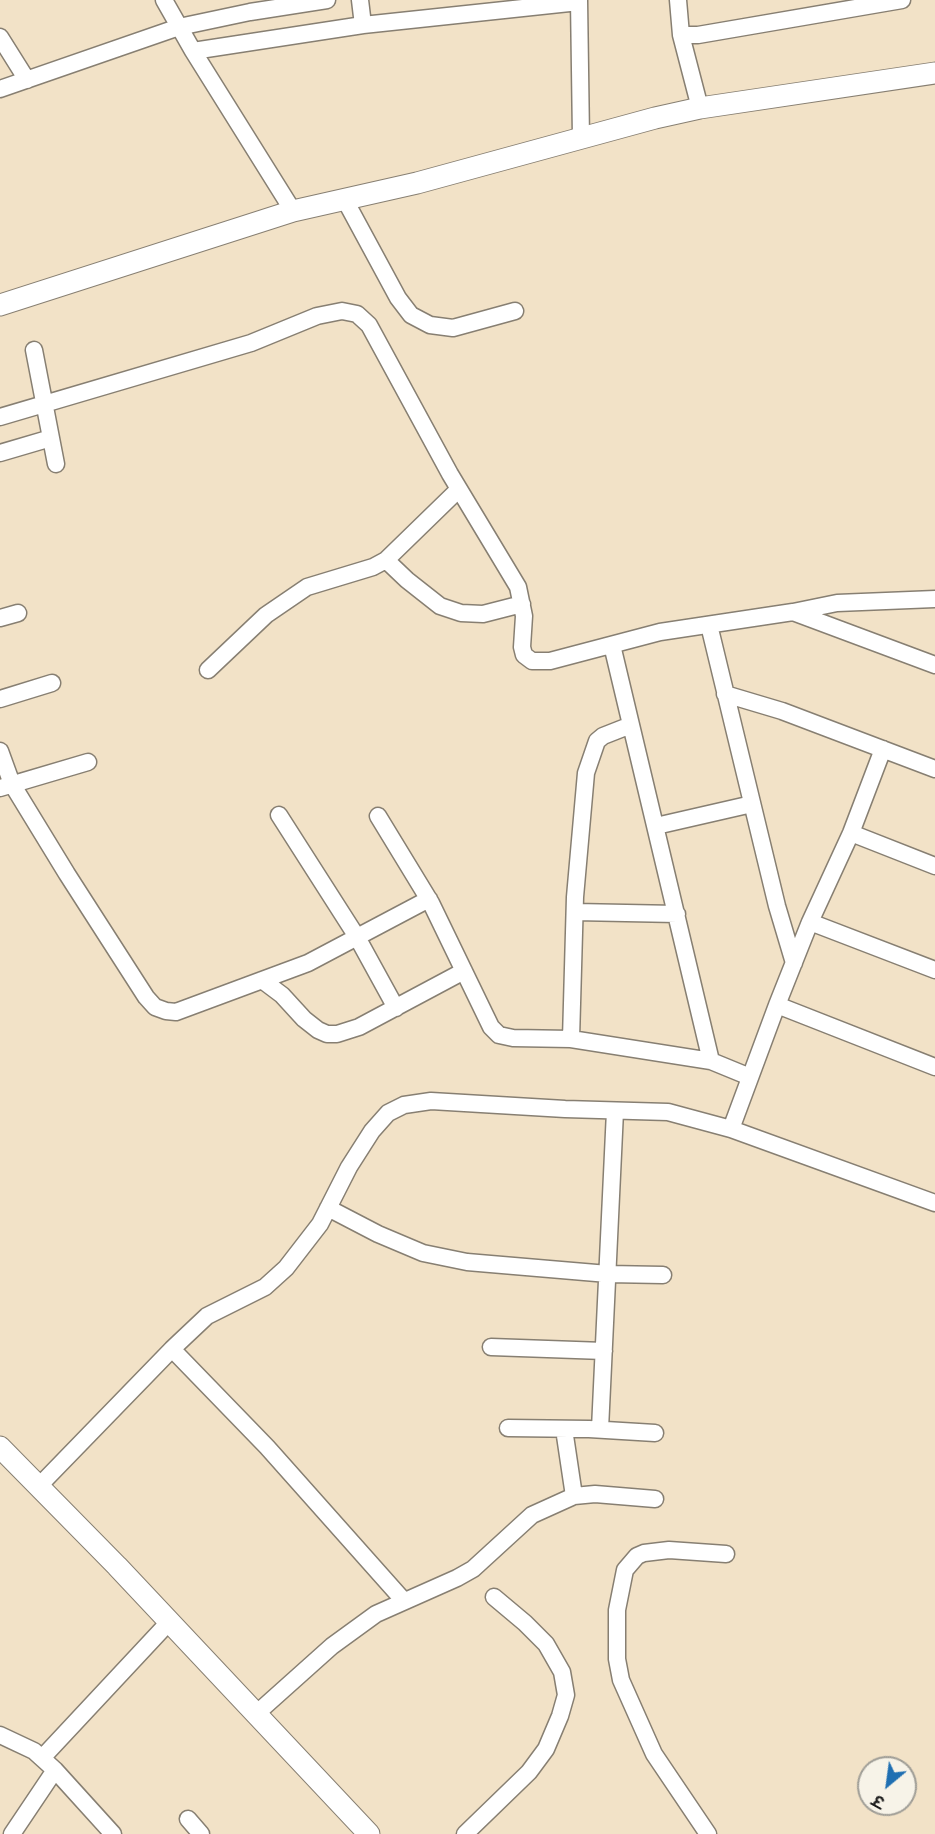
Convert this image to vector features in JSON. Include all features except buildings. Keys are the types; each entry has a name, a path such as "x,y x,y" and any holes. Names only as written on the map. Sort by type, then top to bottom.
{"main road":[{"path":"0,305 293,212 417,183 655,118 700,108 935,73"},
{"path":"4,1457 39,1486 369,1834"}],"street":[{"path":"164,0 293,212"},
{"path":"360,0 363,25"},
{"path":"678,0 681,35 700,108"},
{"path":"681,35 698,35 902,0"},
{"path":"0,89 241,7 316,1"},
{"path":"193,51 471,7 579,1 581,138"},
{"path":"0,37 27,80"},
{"path":"345,200 398,298 411,315 430,325 453,328 515,311"},
{"path":"0,417 250,344 317,316 342,311 357,314 369,325 459,489 518,587 524,616 522,647 524,655 532,661 550,661 660,632 837,603 935,599"},
{"path":"34,350 56,464"},
{"path":"0,453 51,438"},
{"path":"208,670 266,615 307,587 373,567 386,560 459,489"},
{"path":"386,560 406,580 440,606 462,613 483,614 522,604"},
{"path":"793,612 935,665"},
{"path":"0,618 18,613"},
{"path":"709,625 777,906 794,963"},
{"path":"612,645 711,1061"},
{"path":"0,699 52,684"},
{"path":"725,694 782,711 935,769"},
{"path":"571,1039 574,912 584,791 589,760 597,741 603,736 632,725"},
{"path":"731,1129 810,922 851,833 883,749"},
{"path":"0,751 6,786 146,997 155,1007 177,1012 308,963 429,899"},
{"path":"6,786 88,762"},
{"path":"656,826 752,804"},
{"path":"279,815 357,937 396,1008"},
{"path":"378,816 429,899 491,1027 499,1035 513,1038 571,1039 711,1061 750,1077"},
{"path":"851,833 935,866"},
{"path":"574,912 677,914"},
{"path":"810,922 935,970"},
{"path":"262,980 282,995 303,1019 318,1030 327,1034 337,1034 359,1027 464,971"},
{"path":"777,1005 935,1067"},
{"path":"39,1486 172,1348 207,1316 265,1287 286,1268 320,1224 349,1167 372,1131 388,1113 404,1105 431,1101 668,1112 731,1129 935,1203"},
{"path":"600,1429 615,1111"},
{"path":"328,1208 378,1234 423,1253 468,1262 608,1274 663,1275"},
{"path":"490,1347 604,1351"},
{"path":"172,1348 267,1447 404,1601"},
{"path":"508,1428 600,1429 655,1433"},
{"path":"564,1429 574,1496"},
{"path":"256,1714 332,1646 376,1614 473,1569 532,1515 574,1496 595,1494 654,1499"},
{"path":"708,1834 654,1754 621,1680 617,1659 616,1610 625,1570 637,1556 669,1550 726,1554"},
{"path":"465,1834 529,1772 546,1749 566,1695 562,1671 546,1644 494,1597"},
{"path":"12,1834 48,1764 169,1622"},
{"path":"0,1735 34,1751 113,1834"},
{"path":"188,1819 201,1834"}]}
